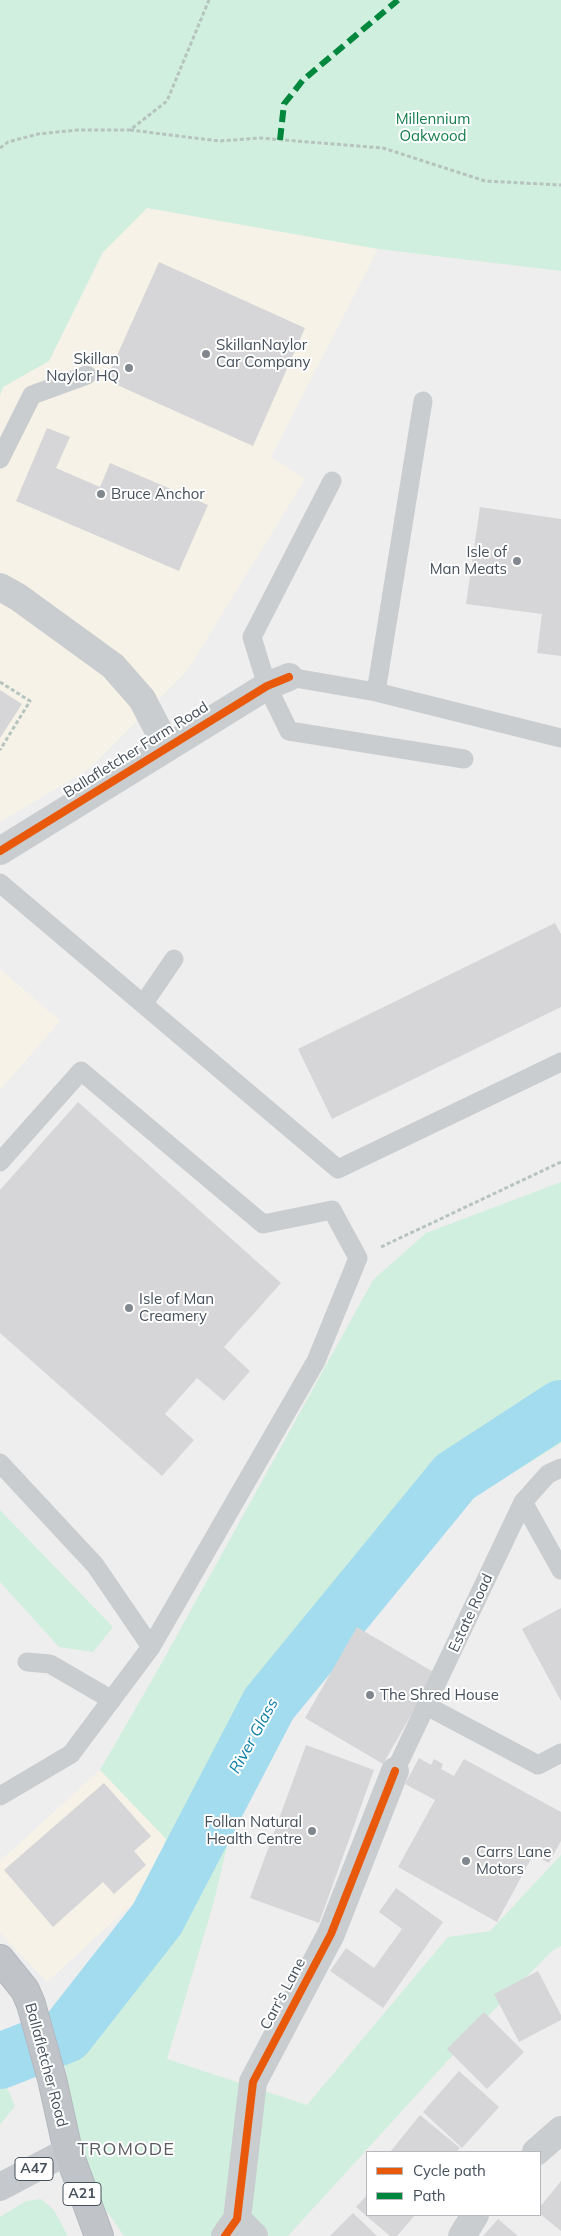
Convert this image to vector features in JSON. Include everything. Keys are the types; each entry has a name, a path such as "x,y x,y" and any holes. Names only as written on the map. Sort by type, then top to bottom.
{"highway":[{"name":"Ballafletcher Road","path":"0,1959 25,1990 31,2004 52,2079 68,2151"},
{"name":"A21","path":"68,2151 99,2236"}],"main road":[{"name":"A47","path":"0,2187 68,2151"}],"street":[{"name":"Ballafletcher Farm Road","path":"0,587 18,597 113,666 142,699 167,747"},
{"name":"Ballafletcher Farm Road","path":"0,850 167,747 278,682"},
{"name":"Carr's Lane","path":"239,2230 253,2082 331,1934 396,1771"},
{"path":"537,2151 561,2130"},
{"path":"462,2236 473,2216"}],"lane":[{"path":"0,459 32,395 87,374"},
{"path":"376,692 423,402"},
{"path":"332,481 252,637 278,682 289,731 464,759"},
{"path":"278,682 376,692 561,738"},
{"path":"0,883 338,1169 561,1062"},
{"path":"144,1003 174,959"},
{"path":"0,1162 81,1071 263,1224 332,1210 358,1258 316,1361 151,1647 70,1754 0,1796"},
{"path":"0,1463 95,1565 151,1647"},
{"name":"Estate Road","path":"396,1771 522,1502 548,1474 561,1468"},
{"path":"522,1502 561,1570"},
{"path":"28,1662 50,1664 112,1700"},
{"path":"427,1706 538,1764 561,1753"}],"path":[{"path":"130,130 167,101 208,0"},
{"path":"0,148 8,142 38,134 78,130 130,130 219,142 259,138 382,148 485,181 561,185"},
{"path":"0,682 30,701 0,750"},
{"path":"358,1258 561,1162"}],"shaded area":[{"path":"147,208 378,249 271,457 305,479 187,671 89,769 0,822 0,395 3,387 49,361 103,252"},
{"path":"0,969 60,1021 0,1090"},
{"path":"100,1770 166,1839 156,1882 47,1982 0,1933 0,1861"}],"green space":[{"name":"Millennium Oakwood","path":"0,0 561,0 561,271 378,249 147,208 103,252 49,361 3,387 0,395"},
{"path":"561,1182 561,1443 455,1509 253,1739 213,1905 167,2059 307,2105 448,1937 490,1931 561,1855 561,1946 552,1951 494,2010 288,2236 124,2236 97,2197 74,2123 55,2003 98,1971 156,1882 166,1839 100,1770 160,1666 373,1280 426,1233"},
{"path":"0,1510 113,1627 93,1652 59,1647 0,1582"},
{"path":"0,2071 15,2106 0,2125"},
{"path":"41,2199 54,2210 68,2236 0,2236 0,2217 26,2201"}],"building":[{"name":"SkillanNaylor Car Company","path":"159,262 305,328 253,446 106,380"},
{"name":"Bruce Anchor","path":"47,428 70,437 56,468 100,487 110,463 208,505 179,571 16,501"},
{"name":"Isle of Man Meats","path":"480,507 561,519 561,656 537,653 542,614 466,604"},
{"path":"0,690 22,704 0,738"},
{"path":"555,923 561,934 561,1007 332,1119 298,1049"},
{"name":"Isle of Man Creamery","path":"78,1102 281,1283 224,1347 250,1371 224,1401 197,1378 165,1414 194,1440 162,1476 0,1333 0,1190"},
{"path":"561,1608 561,1701 522,1629"},
{"name":"The Shred House","path":"357,1627 435,1673 383,1764 305,1718"},
{"path":"306,1745 374,1770 319,1923 250,1898"},
{"path":"419,1758 431,1765 434,1759 443,1764 441,1769 454,1776 464,1759 561,1812 561,1841 549,1863 533,1855 497,1922 398,1867 435,1800 405,1784"},
{"path":"104,1783 151,1836 134,1851 146,1865 114,1894 103,1882 53,1927 4,1870"},
{"path":"396,1888 443,1922 383,2008 330,1971 346,1948 374,1968 402,1929 379,1912"},
{"path":"538,1971 561,2015 561,2020 519,2042 494,1994"},
{"path":"484,2012 524,2052 487,2089 447,2049"},
{"path":"459,2071 499,2107 462,2148 423,2112"},
{"path":"420,2115 460,2148 457,2151 391,2151"},
{"path":"561,2181 561,2231 541,2215 541,2206"},
{"path":"366,2196 366,2216 356,2207"},
{"path":"353,2213 377,2236 330,2236"},
{"path":"367,2216 414,2216 397,2236 390,2236"},
{"path":"498,2219 518,2236 483,2236"}],"waterway":[{"name":"River Glass","path":"0,2061 66,2035 157,1919 269,1704 455,1477 561,1408"}],"marked path":[{"path":"280,140 284,104 303,80 398,0"}],"cycle path":[{"path":"0,851 267,686 289,677"},
{"path":"225,2236 237,2219 253,2082 331,1934 395,1771"}],"place":[{"name":"SkillanNaylor Car Company","path":"206,354"},
{"name":"Skillan Naylor HQ","path":"129,368"},
{"name":"Bruce Anchor","path":"101,494"},
{"name":"Isle of Man Meats","path":"517,561"},
{"name":"Isle of Man Creamery","path":"129,1308"},
{"name":"The Shred House","path":"370,1695"},
{"name":"Follan Natural Health Centre","path":"312,1831"},
{"name":"Carrs Lane Motors","path":"466,1861"}],"district":[{"name":"TROMODE","path":"126,2150"}]}
